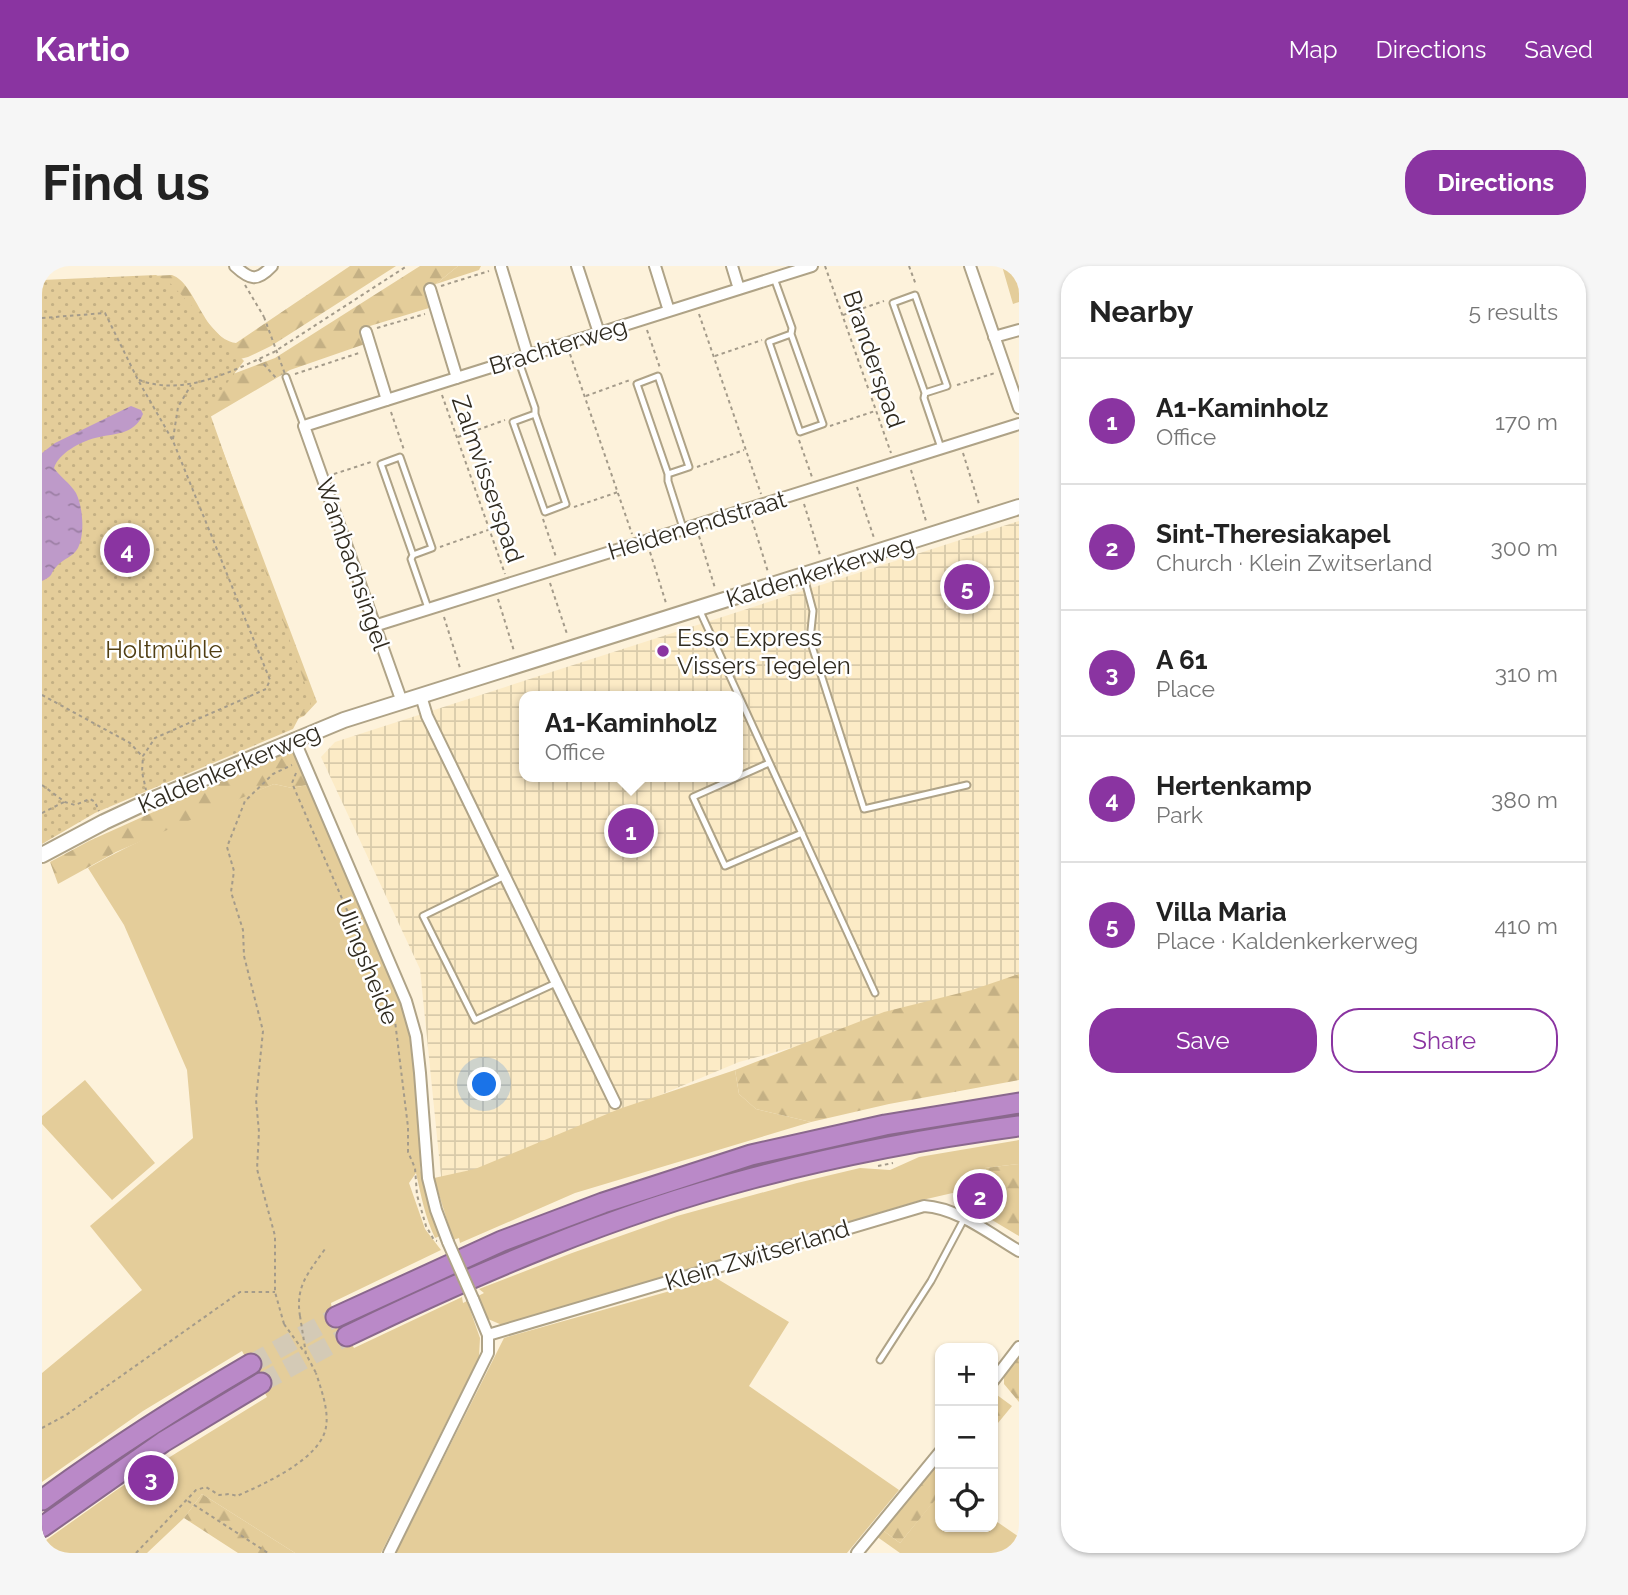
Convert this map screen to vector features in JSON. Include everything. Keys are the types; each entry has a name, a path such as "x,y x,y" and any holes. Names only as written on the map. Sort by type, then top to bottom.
{"highway":[{"path":"336,1317 502,1241 603,1203 740,1159 885,1125 1019,1104"},
{"path":"347,1336 431,1295 509,1262 613,1222 751,1178 892,1146 1019,1126"},
{"path":"42,1500 189,1400 251,1364"},
{"path":"42,1527 163,1443 261,1383"}],"main road":[{"name":"Kaldenkerkerweg","path":"42,855 104,822 294,738 344,720 1019,508"}],"street":[{"path":"235,266 247,278 265,274 272,266"},
{"path":"577,266 599,333"},
{"path":"655,266 669,311"},
{"path":"732,266 739,289"},
{"name":"Brachterweg","path":"304,426 811,266"},
{"path":"970,266 1019,408"},
{"path":"501,267 523,357"},
{"path":"430,289 457,378"},
{"path":"994,337 1019,330"},
{"path":"366,331 387,400"},
{"name":"Heidenendstraat","path":"374,626 1019,424"},
{"name":"Wambachsingel","path":"304,426 402,702"},
{"path":"421,696 428,716 615,1103"},
{"name":"Ulingsheide","path":"294,738 406,1001 416,1036 428,1178 448,1242 488,1335"},
{"name":"Klein Zwitserland","path":"488,1335 924,1206 939,1207 1019,1251"},
{"path":"389,1553 488,1353 488,1335"},
{"path":"998,1374 1019,1347"},
{"path":"857,1553 935,1458"}],"lane":[{"path":"774,278 823,424 800,432 769,342 791,334"},
{"path":"925,393 947,386 915,295 893,303 941,448"},
{"path":"523,357 535,414 566,504 545,512 513,422 535,414"},
{"path":"285,376 304,426"},
{"path":"668,474 689,467 658,376 637,384 684,529"},
{"path":"413,555 432,548 400,457 381,464 413,555 411,559 428,609"},
{"path":"804,576 813,611 810,640 864,808 967,785"},
{"path":"699,609 736,691"},
{"path":"743,706 875,993"},
{"path":"743,775 769,763"},
{"path":"727,782 693,797 724,866 802,833"},
{"path":"505,876 423,916 475,1020 556,983"},
{"path":"880,1360 931,1281 964,1219"}],"path":[{"path":"138,380 170,387 192,385 259,359 407,266"},
{"name":"Branderspad","path":"825,266 894,463"},
{"path":"909,266 917,288 915,295"},
{"path":"430,289 501,267"},
{"path":"247,278 245,288 264,317 285,376 371,349"},
{"path":"842,315 888,300 893,303"},
{"path":"695,303 764,504"},
{"path":"366,331 436,310"},
{"path":"42,318 105,313 138,380 173,441 270,680 266,689 155,738 143,757 142,772 147,794"},
{"path":"643,319 660,369 658,376"},
{"path":"713,356 764,339 769,342"},
{"path":"567,343 618,492 671,617"},
{"path":"259,359 278,380"},
{"path":"947,386 952,387 1006,369"},
{"path":"585,396 634,379 637,384"},
{"name":"Zalmvisserspad","path":"438,384 508,584"},
{"path":"173,441 178,407 192,385"},
{"path":"387,400 404,449 400,457"},
{"path":"823,424 829,427 876,410"},
{"path":"457,437 508,419 513,422"},
{"path":"800,432 798,438 816,488"},
{"path":"960,442 984,519"},
{"path":"689,467 695,468 746,450"},
{"path":"908,459 930,536"},
{"path":"323,478 375,460 381,464"},
{"path":"854,475 878,552"},
{"path":"566,504 572,507 618,492"},
{"path":"800,492 825,569"},
{"path":"748,509 773,586"},
{"path":"545,512 542,519 560,568"},
{"path":"695,525 720,602"},
{"path":"432,548 439,548 489,530"},
{"path":"546,572 571,649"},
{"path":"495,588 518,665"},
{"path":"440,606 465,682"},
{"path":"42,695 130,743 143,757"},
{"path":"136,1553 196,1489 206,1487 219,1495 237,1496 270,1481 315,1450 323,1439 327,1425 322,1391 316,1373 284,1324 275,1292 275,1236 257,1169 259,1132 256,1100 262,1031 244,956 243,930 231,892 234,871 227,847 245,801 272,774 286,770 302,758"},
{"name":"Ulingsheide","path":"302,758 292,783 395,1021 408,1127 408,1152 415,1168 417,1195 426,1226 434,1240 448,1242"},
{"path":"42,785 65,802 75,805 90,799 95,802 104,822"},
{"path":"42,813 65,802"},
{"path":"306,1354 298,1304 303,1282 325,1249"},
{"path":"42,1428 66,1415 240,1292 275,1292"},
{"path":"187,1500 268,1553"}],"shaded area":[{"path":"1019,521 1019,985 739,1062 442,1186 420,969 321,757 335,742"}],"green space":[{"path":"350,266 396,266 271,346 236,360 42,281 172,275 187,288 215,331 236,343"},
{"path":"420,266 458,266 436,284 426,287 424,291 429,308 360,329 365,344 290,370 210,417 317,702 304,716 226,748 199,387 275,358"},
{"path":"458,266 481,266 479,270 436,284"},
{"path":"1002,266 1019,266 1019,302 1013,304"},
{"name":"Holtmühle","path":"156,275 171,284 244,361 208,408 311,707 303,710 293,729 95,813 42,844 42,280"},
{"path":"289,751 294,754 307,785 292,788 274,784 116,852 58,884 50,862 89,841"},
{"path":"274,784 292,788 307,785 400,1003 410,1037 415,1074 420,1168 429,1208 440,1236 435,1238 416,1173 409,1183 425,1229 441,1250 331,1303 332,1310 354,1348 462,1297 463,1303 467,1301 480,1338 479,1357 381,1553 295,1553 202,1494 184,1518 147,1553 42,1553 42,1543 118,1489 267,1397 242,1351 143,1411 42,1482 42,1373 142,1290 90,1226 193,1138 187,1070 124,925 88,868 156,833"},
{"path":"1019,974 1019,1080 889,1104 811,1122 756,1109 739,1094 735,1070 884,1012 972,990"},
{"path":"735,1070 739,1094 756,1109 811,1122 575,1193 460,1243 459,1238 453,1240 434,1178 475,1169 619,1109"},
{"path":"85,1080 155,1163 112,1200 42,1124 42,1116"},
{"path":"1019,1140 1019,1164 985,1168 987,1185 918,1201 502,1325 488,1319 478,1296 484,1293 479,1289 677,1216 860,1168 890,1170 919,1157"},
{"path":"1019,1164 1019,1236 992,1220 985,1168"},
{"path":"716,1278 789,1322 749,1386 899,1490 847,1553 396,1553 504,1338"},
{"path":"1019,1354 1019,1402 1004,1384 1004,1373"},
{"path":"998,1396 1012,1406 998,1423"},
{"path":"935,1463 935,1500 900,1543 881,1529"},
{"path":"202,1494 295,1553 238,1553 184,1518"},
{"path":"935,1499 935,1532 998,1532 998,1522 1019,1537 1019,1552 1011,1547 1006,1553 900,1553 876,1536 881,1529 900,1543"}],"water":[{"path":"131,406 141,410 143,414 134,426 129,430 83,442 65,453 54,468 76,493 80,506 82,535 76,551 42,581 42,453 55,443"}],"tunnel":[{"path":"251,1364 336,1317"},
{"path":"261,1383 347,1336"}],"place":[{"name":"Hertenkamp","path":"127,550"},
{"name":"Villa Maria","path":"967,587"},
{"name":"Esso Express Vissers Tegelen","path":"663,651"},
{"name":"A1-Kaminholz","path":"631,831"},
{"name":"Sint-Theresiakapel","path":"980,1196"},
{"name":"A 61","path":"151,1478"}]}
